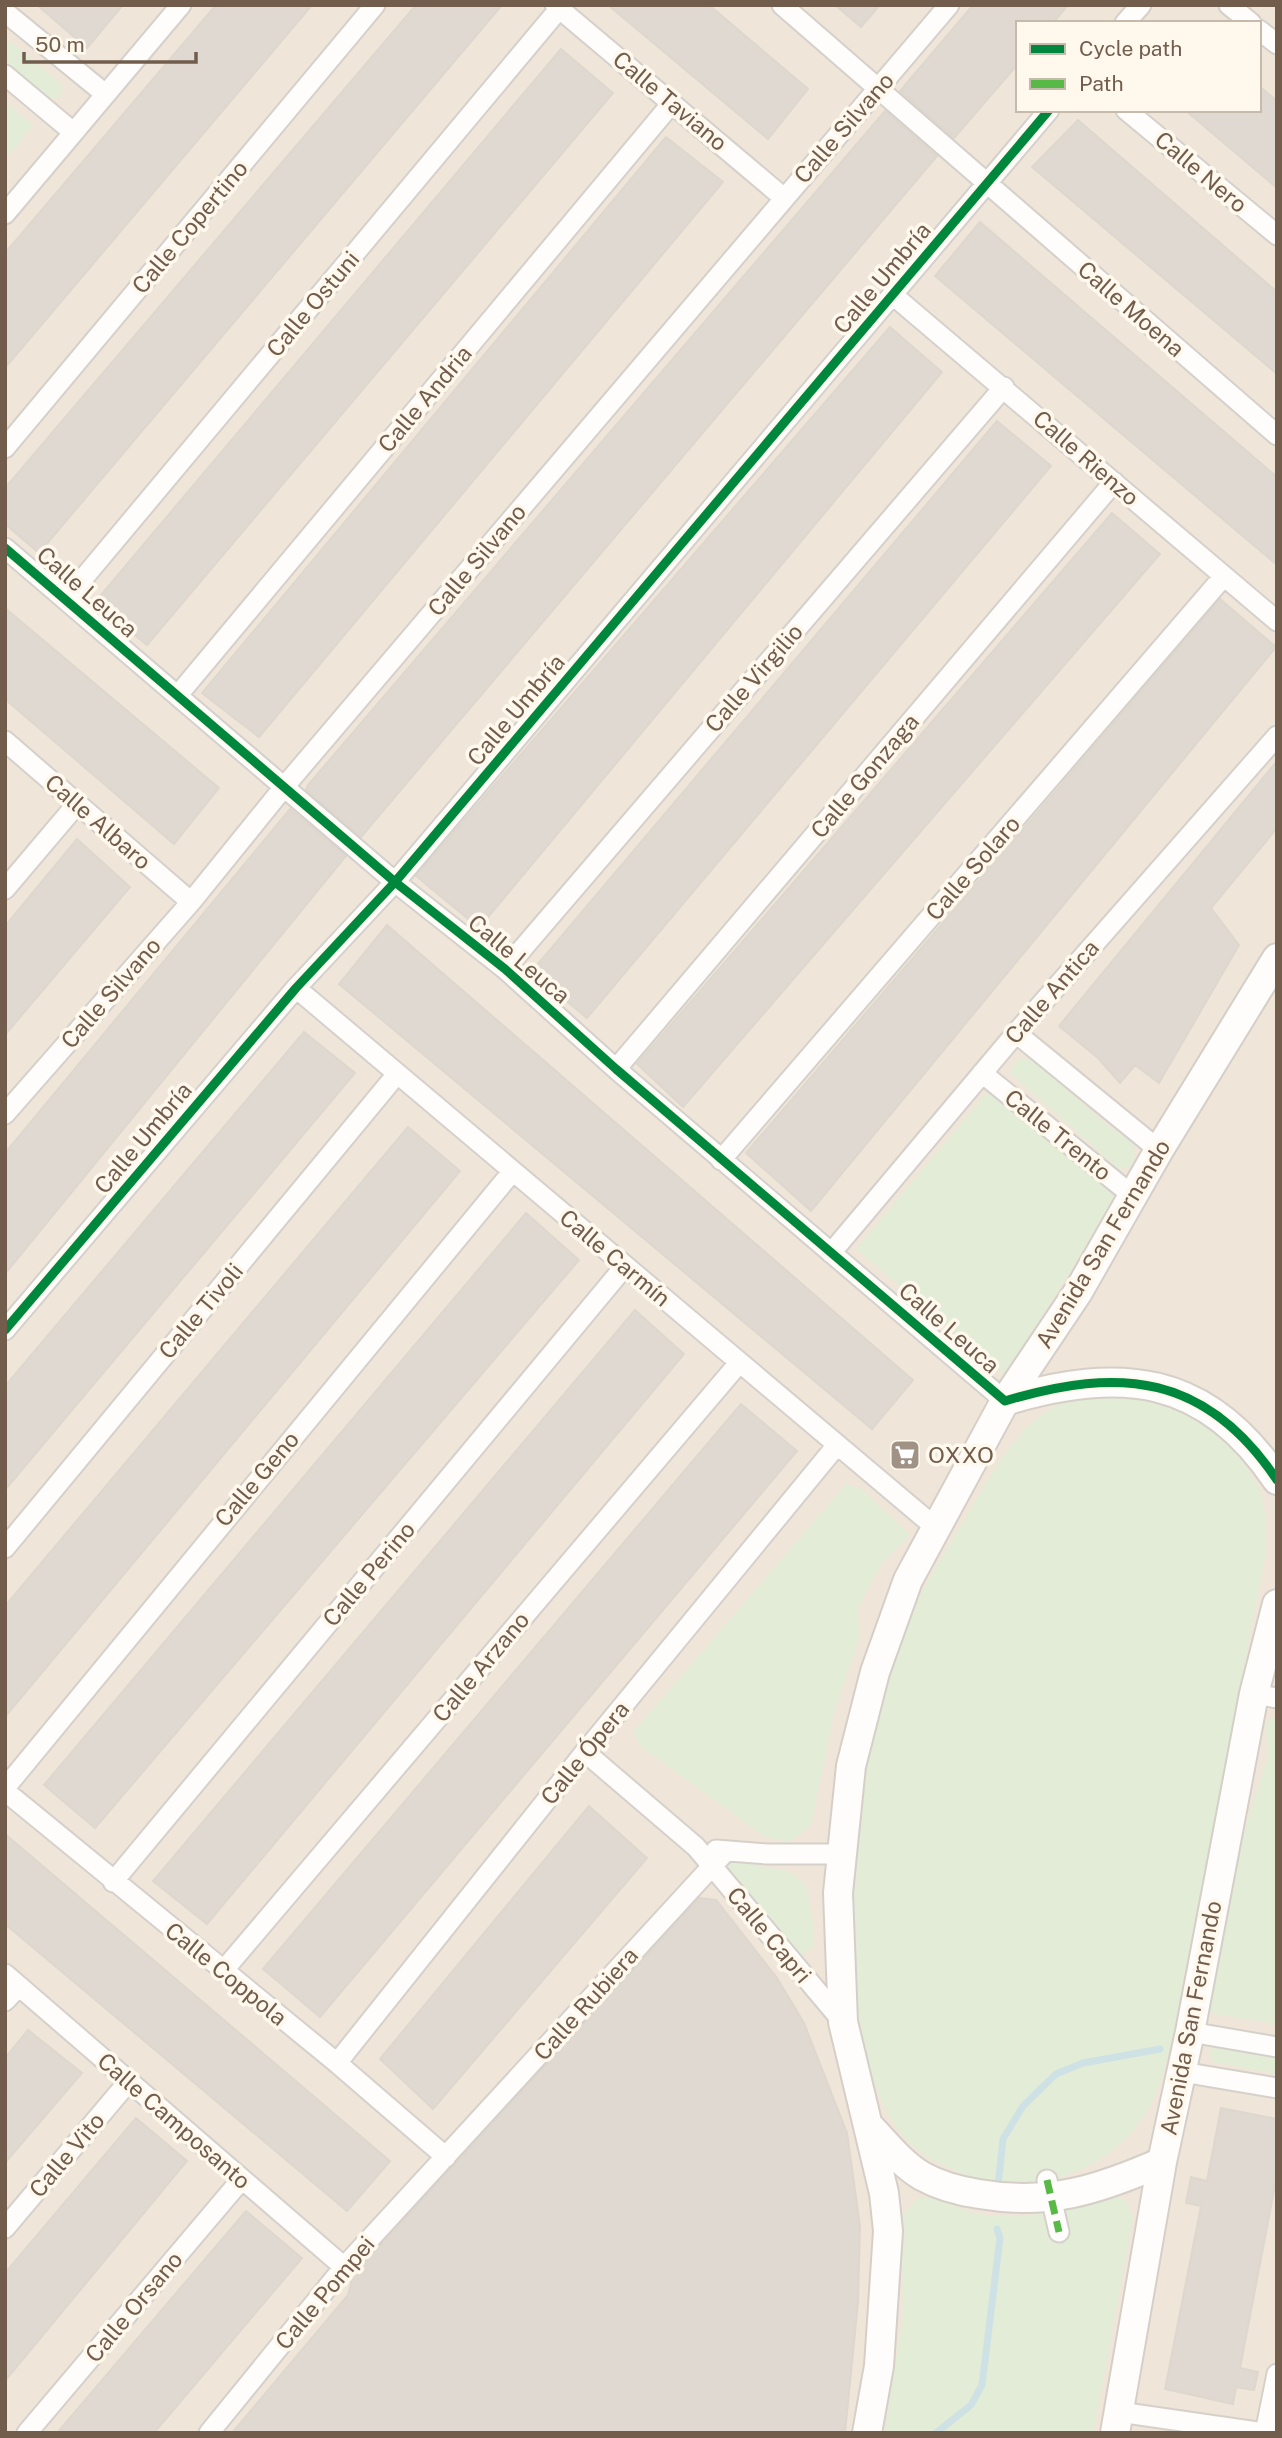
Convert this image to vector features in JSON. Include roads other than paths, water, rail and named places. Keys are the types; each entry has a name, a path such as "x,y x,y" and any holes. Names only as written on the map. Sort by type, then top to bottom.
{"street":[{"path":"5,214 104,93 181,5"},
{"name":"Calle Copertino","path":"5,448 375,5"},
{"name":"Calle Moena","path":"782,5 1277,435"},
{"name":"Calle Silvano","path":"5,1114 191,902 284,787 948,5"},
{"path":"1127,21 1141,5"},
{"path":"1229,5 1249,21"},
{"name":"Calle Taviano","path":"557,7 784,198"},
{"name":"Calle Ostuni","path":"66,599 557,7"},
{"path":"5,12 104,93"},
{"path":"1261,32 1277,44"},
{"path":"5,75 73,132"},
{"name":"Calle Andria","path":"178,695 672,103"},
{"name":"Calle Umbría","path":"5,1330 296,988 395,881 894,296 1047,112"},
{"name":"Calle Nero","path":"1128,112 1277,234"},
{"name":"Calle Rienzo","path":"894,296 1277,621"},
{"name":"Calle Virgilio","path":"505,969 1004,387"},
{"name":"Calle Gonzaga","path":"616,1069 1114,482"},
{"name":"Calle Leuca","path":"5,548 395,881 505,969 721,1160 1005,1401"},
{"name":"Calle Solaro","path":"721,1160 1224,576"},
{"name":"Calle Antica","path":"831,1253 1016,1033 1277,736"},
{"name":"Calle Albaro","path":"5,741 191,902"},
{"path":"5,889 77,804"},
{"name":"Avenida San Fernando","path":"867,2433 879,2366 888,2231 884,2193 843,2022 839,1953 840,1854 850,1766 875,1672 908,1580 1005,1401 1078,1292 1159,1150 1277,958"},
{"name":"Calle Carmín","path":"296,988 935,1527"},
{"path":"1016,1033 1159,1150"},
{"name":"Calle Trento","path":"982,1073 1133,1196"},
{"name":"Calle Tivoli","path":"5,1548 397,1074"},
{"name":"Calle Geno","path":"5,1790 512,1172"},
{"name":"Calle Perino","path":"113,1882 625,1266"},
{"name":"Calle Arzano","path":"223,1971 738,1363"},
{"path":"1005,1401 1048,1388 1094,1381 1156,1385 1196,1400 1228,1424 1277,1480"},
{"name":"Calle Ópera","path":"337,2063 585,1752 837,1445"},
{"name":"Avenida San Fernando","path":"1117,2422 1162,2162 1265,1696 1277,1604"},
{"name":"Calle Capri","path":"585,1752 696,1847 843,2022"},
{"name":"Calle Coppola","path":"5,1790 113,1882 337,2063 446,2157"},
{"name":"Calle Capri","path":"696,1847 726,1851 840,1854"},
{"name":"Calle Rubiera","path":"446,2157 726,1851"},
{"path":"5,2001 12,1980"},
{"name":"Calle Camposanto","path":"12,1980 344,2267"},
{"path":"1190,2032 1277,2047"},
{"path":"1182,2072 1277,2088"},
{"name":"Calle Vito","path":"5,2228 129,2081"},
{"path":"869,2126 907,2165 923,2176 953,2189 1004,2198 1049,2189 1107,2186 1162,2162"},
{"name":"Calle Pompei","path":"209,2433 344,2267 446,2157"},
{"name":"Calle Orsano","path":"27,2433 241,2180"},
{"path":"1049,2189 1059,2232"},
{"path":"1117,2422 1265,2433 1277,2374"}],"waterway":[{"path":"998,2186 1003,2139 1023,2106 1056,2074 1083,2063 1160,2049"},
{"path":"936,2433 971,2405 982,2385 1000,2238 997,2229"}],"place":[{"name":"OXXO","path":"905,1455"}]}
